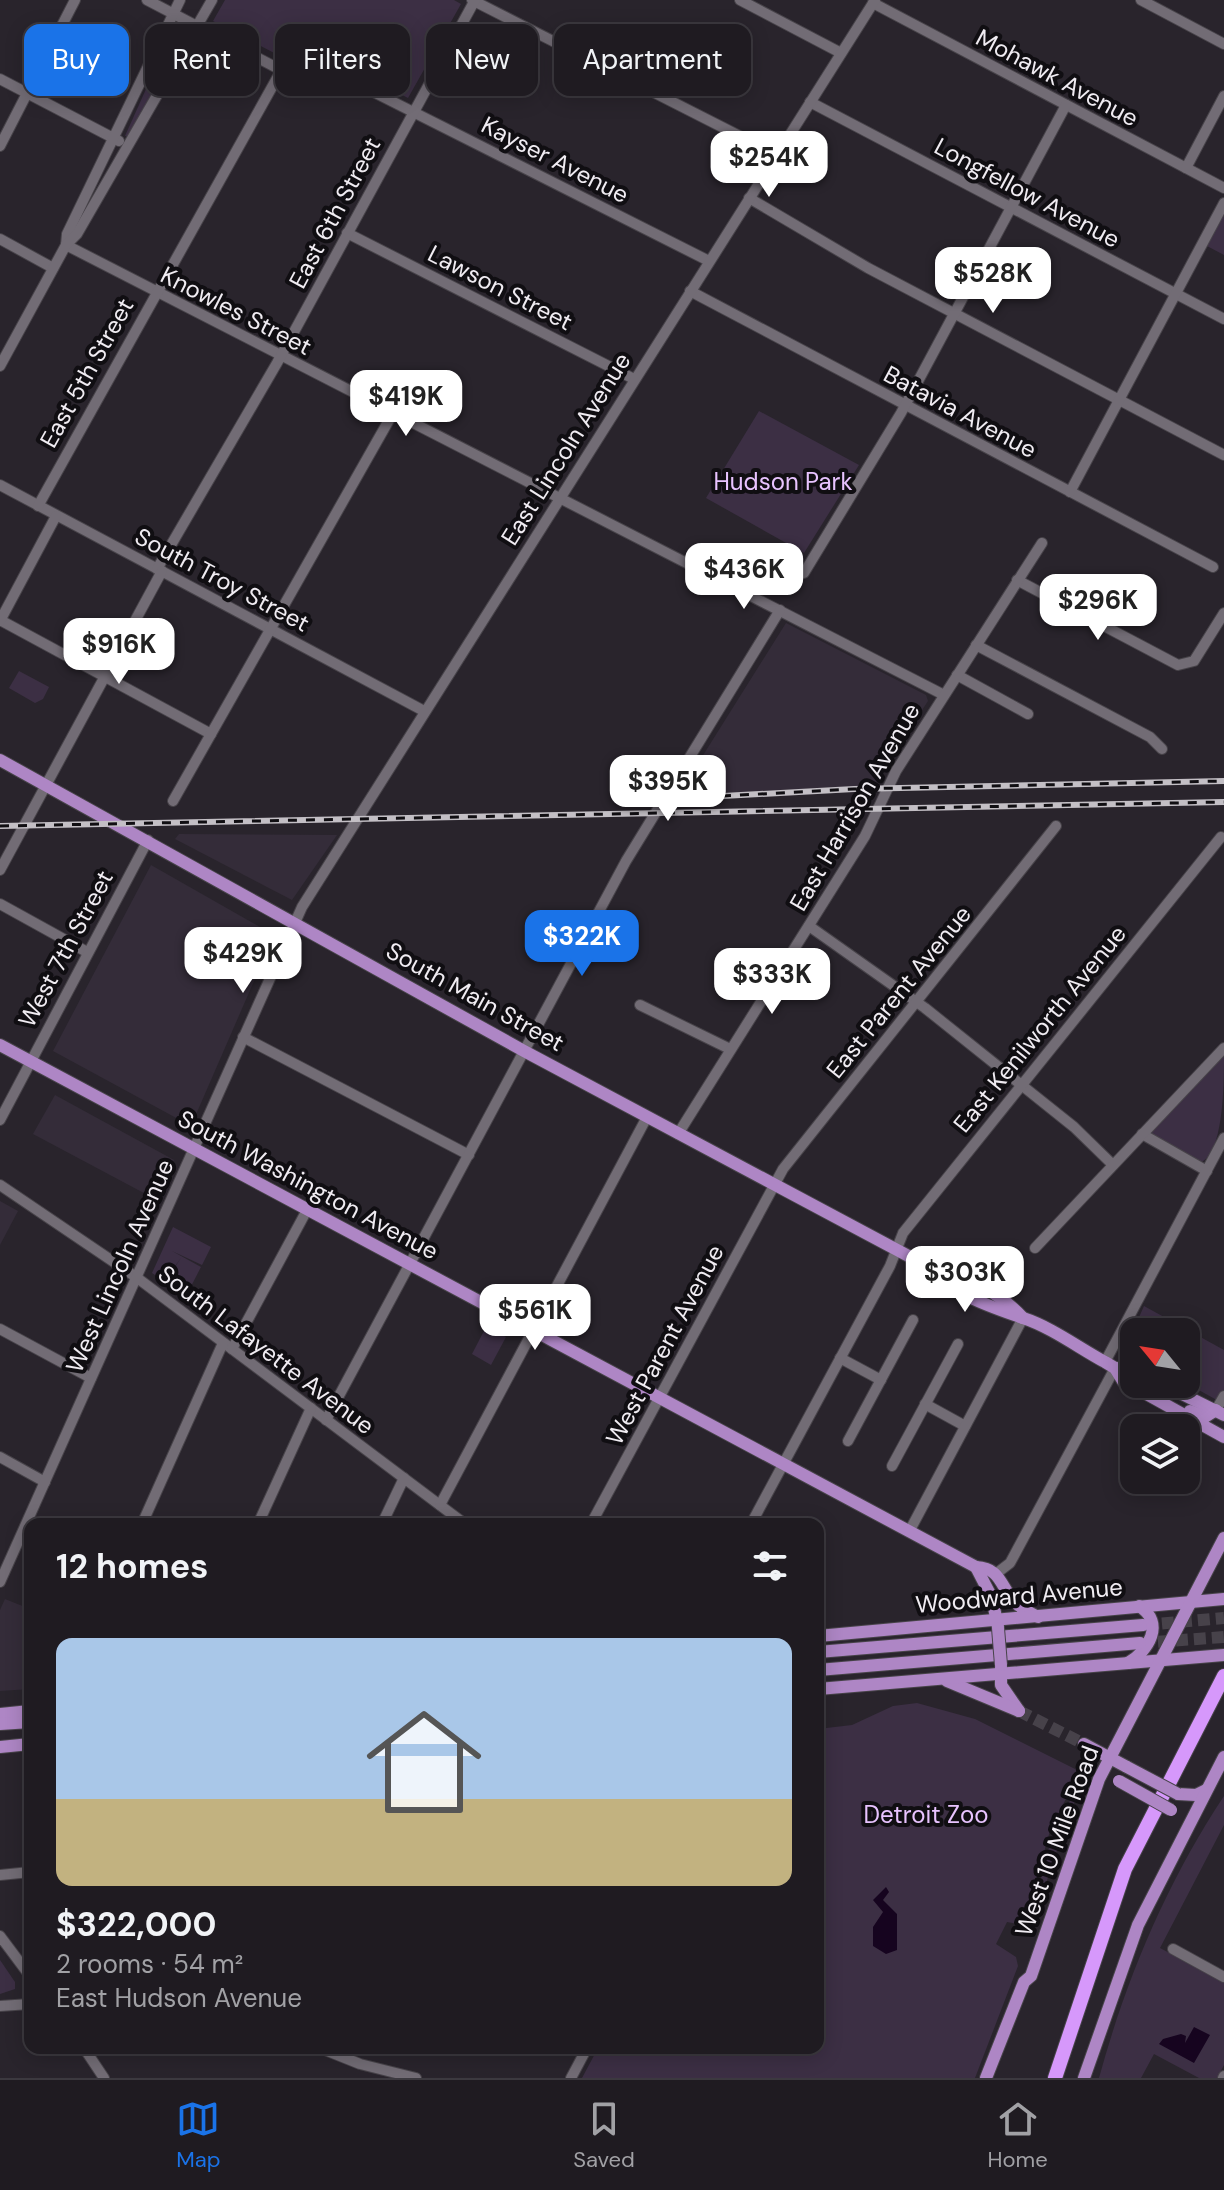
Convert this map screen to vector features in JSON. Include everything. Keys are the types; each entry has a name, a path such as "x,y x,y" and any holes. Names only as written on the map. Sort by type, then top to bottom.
{"highway":[{"path":"1055,2078 1125,1869 1224,1676"}],"main road":[{"name":"South Main Street","path":"0,760 524,1051 931,1268 946,1270 1010,1303 1023,1318 1110,1365 1120,1367"},
{"name":"South Washington Avenue","path":"0,1045 976,1567 988,1567 997,1573"},
{"name":"South Main Street","path":"1110,1365 1120,1377"},
{"name":"South Main Street","path":"1154,1398 1224,1437"},
{"path":"1156,1398 1173,1402 1201,1417 1220,1413"},
{"path":"1190,1398 1220,1413"},
{"name":"West 10 Mile Road","path":"986,2078 1024,1982 1031,1976 1095,1789 1109,1757 1224,1538"},
{"path":"940,1679 1019,1711 1001,1685 998,1624 989,1592 976,1567"},
{"path":"997,1573 1013,1600 1038,1617"},
{"name":"Woodward Avenue","path":"824,1636 998,1624 1038,1617 1220,1599"},
{"path":"1128,1663 1144,1650 1153,1631 1151,1617 1139,1606"},
{"name":"Woodward Avenue","path":"824,1652 1143,1625"},
{"path":"824,1669 1140,1643"},
{"path":"824,1689 940,1679 1001,1669 1224,1655"},
{"path":"0,1714 24,1712"},
{"path":"0,1724 24,1722"},
{"path":"1,1746 24,1744"},
{"path":"1084,1744 1178,1794 1196,1795 1206,1790"},
{"path":"1084,2078 1130,1943 1224,1757"},
{"path":"1095,1789 1104,1783 1119,1781 1171,1810 1188,1824"}],"street":[{"path":"63,24 75,0"},
{"path":"147,0 193,24"},
{"path":"66,245 67,234 180,0"},
{"path":"198,24 212,0"},
{"path":"474,0 777,155"},
{"name":"East 6th Street","path":"0,870 159,570 281,356 474,0"},
{"path":"740,0 841,53"},
{"path":"1141,0 1224,44"},
{"name":"East Lincoln Avenue","path":"295,922 424,711 874,2"},
{"name":"Mohawk Avenue","path":"874,2 1224,188"},
{"path":"0,79 24,91"},
{"name":"East 5th Street","path":"38,506 154,292 275,80"},
{"path":"0,146 25,96"},
{"path":"33,96 128,146"},
{"path":"0,366 66,245 77,234 157,96"},
{"name":"Kayser Avenue","path":"382,96 709,261"},
{"path":"1186,168 1224,96"},
{"name":"Longfellow Avenue","path":"810,102 1224,319"},
{"path":"804,573 905,406 1066,105"},
{"path":"749,198 954,314 1224,455"},
{"path":"1070,492 1224,203"},
{"name":"Lawson Street","path":"347,233 634,379"},
{"path":"0,239 53,268"},
{"name":"Knowles Street","path":"66,245 944,695"},
{"name":"Batavia Avenue","path":"690,291 1213,567"},
{"path":"173,801 393,413"},
{"name":"South Troy Street","path":"0,485 424,711"},
{"path":"56,516 0,621 211,734"},
{"name":"East Harrison Avenue","path":"678,1134 870,827 896,771 1042,543"},
{"path":"1017,580 1178,665 1187,665 1196,659 1224,613"},
{"path":"326,1420 626,861 780,610"},
{"path":"976,645 1150,737 1162,749"},
{"path":"957,675 1028,714"},
{"name":"East Parent Avenue","path":"773,1184 1056,826"},
{"name":"East Kenilworth Avenue","path":"754,1518 903,1233 1221,837"},
{"name":"West 7th Street","path":"0,1120 148,840"},
{"path":"0,904 87,952"},
{"name":"West Lincoln Avenue","path":"29,1518 295,922"},
{"path":"809,926 917,1002 1074,1127 1113,1165"},
{"path":"640,1005 730,1049"},
{"path":"243,1037 469,1155"},
{"path":"1035,1248 1224,1048"},
{"path":"440,1505 647,1117"},
{"path":"1142,1134 1207,1171"},
{"path":"997,1573 1010,1563 1224,1138"},
{"name":"West Parent Avenue","path":"594,1518 773,1184"},
{"name":"South Lafayette Avenue","path":"0,1185 136,1277 457,1518"},
{"path":"145,1518 228,1346 307,1210"},
{"path":"910,1530 1023,1318"},
{"path":"848,1441 913,1320"},
{"path":"0,1329 91,1378"},
{"path":"892,1466 958,1344"},
{"path":"840,1358 881,1380"},
{"path":"1220,1413 1224,1396"},
{"path":"925,1404 965,1426"},
{"path":"261,1518 311,1408"},
{"path":"0,1457 45,1482"},
{"path":"385,1518 404,1478"},
{"name":"West Lincoln Avenue","path":"0,1582 24,1529"},
{"path":"0,1875 24,1873"},
{"path":"0,1936 24,1968"},
{"path":"1173,1949 1223,1974"},
{"path":"0,2006 24,2004"},
{"path":"89,2054 106,2076"},
{"path":"332,2054 416,2078"},
{"path":"571,2078 584,2054"}],"shaded area":[{"path":"786,623 926,695 928,701 882,772 878,785 704,794 675,800"},
{"path":"179,834 337,835 292,900 175,839"},
{"path":"151,865 274,935 191,1126 53,1051"},
{"path":"55,1095 174,1160 157,1200 33,1134"},
{"path":"0,1201 18,1211 0,1245"},
{"path":"5,1599 24,1607 24,1689 0,1691 0,1610"},
{"path":"886,1887 889,1892 883,1900 897,1914 897,1950 886,1954 873,1946 873,1927 883,1912 873,1900"},
{"path":"1194,2027 1210,2035 1194,2063 1159,2044 1163,2039 1181,2034 1186,2036 1185,2043"}],"green space":[{"path":"225,0 454,0 461,4 450,24 426,24 426,66 410,94 410,24 275,24 275,53 259,45 259,24 219,24 213,21"},
{"path":"145,91 145,96 152,96 130,136 125,136"},
{"path":"1224,214 1224,255 1207,246"},
{"name":"Hudson Park","path":"759,411 859,465 804,553 706,498"},
{"path":"19,671 49,687 43,699 35,703 9,688"},
{"path":"1224,1055 1218,1131 1209,1156 1201,1162 1149,1134"},
{"path":"173,1227 211,1247 202,1265 172,1251 201,1267 185,1298 165,1282 181,1258 164,1281 152,1273"},
{"path":"1144,1306 1166,1318 1139,1318"},
{"path":"486,1327 506,1337 491,1365 472,1354"},
{"path":"1200,1337 1224,1350 1224,1404 1200,1391"},
{"name":"Detroit Zoo","path":"917,1703 975,1719 1075,1769 1079,1764 1084,1765 1051,1827 1024,1925 1007,1922 996,1944 1016,1957 1018,1966 975,2078 582,2078 595,2054 824,2054 824,1728 852,1725 893,1706"},
{"path":"1089,1767 1089,1776 1071,1809 1035,1916 1028,1926 1054,1829"},
{"path":"1224,1796 1224,1825 1160,1948 1224,1982 1224,2065 1217,2078 1199,2078 1154,2054 1141,2078 1099,2078 1122,2004 1150,1932 1184,1862"},
{"path":"0,1960 15,1982 15,1989 0,1994"}],"tunnel":[{"path":"1144,1625 1224,1618"},
{"path":"1140,1643 1224,1637"},
{"path":"1019,1711 1084,1744"}],"railway":[{"path":"704,797 854,789 1224,781"},
{"path":"0,826 1224,802"}]}
